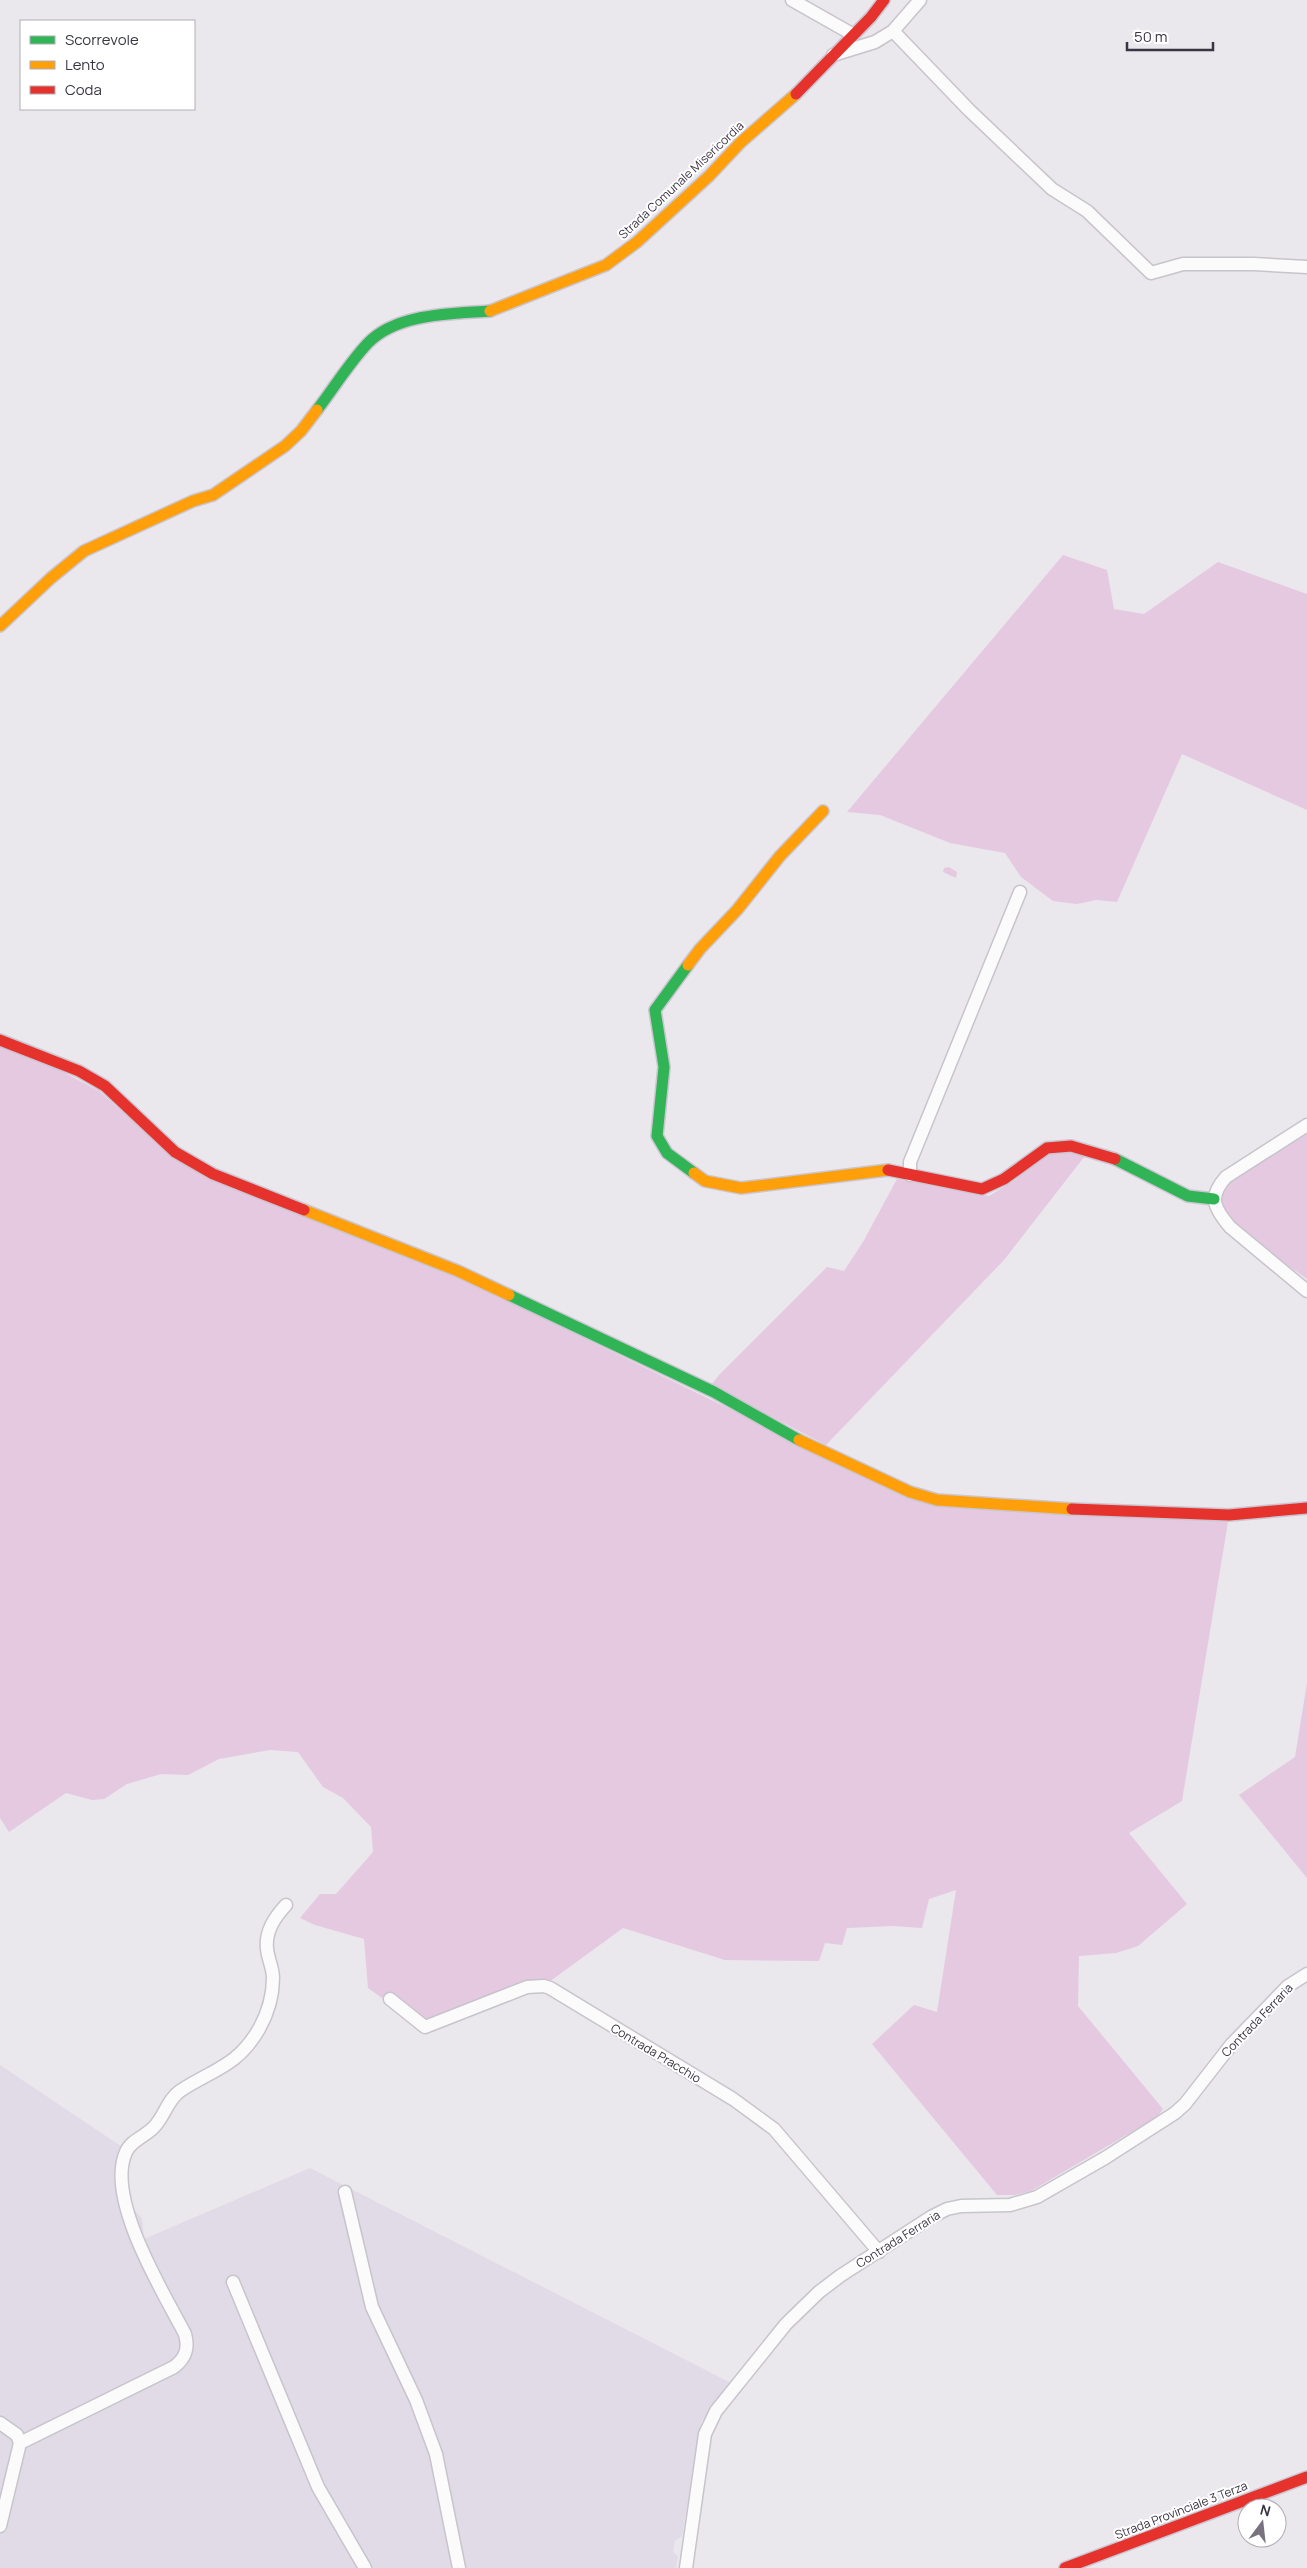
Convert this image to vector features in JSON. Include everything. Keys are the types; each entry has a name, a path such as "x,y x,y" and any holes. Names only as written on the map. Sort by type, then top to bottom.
{"street":[{"path":"792,0 852,34"},
{"name":"Strada Comunale Misericordia","path":"0,626 84,551 193,501 213,495 285,446 301,431 368,343 383,331 426,315 494,311 606,265 637,242 709,176 741,142 802,88 852,34 872,17 884,0"},
{"path":"833,55 875,42 893,31 920,0"},
{"path":"893,31 970,110 1052,189 1087,211 1150,273 1183,264 1254,264 1307,267"},
{"path":"824,811 780,856 738,910 700,949 655,1010 664,1067 657,1136 667,1153 705,1181 717,1185 740,1188 874,1170 888,1170 982,1189 996,1185 1011,1176 1042,1149 1069,1146 1108,1156 1196,1199 1214,1199"},
{"path":"910,1174 910,1162 1020,892"},
{"path":"0,1040 79,1071 105,1086 175,1152 213,1174 458,1271 714,1392 804,1443 910,1492 937,1500 1122,1512 1228,1516 1276,1514 1307,1508"},
{"path":"1307,1126 1226,1177 1219,1185 1214,1199 1220,1216 1230,1228 1307,1291"},
{"path":"20,2443 174,2367 185,2356 187,2342 185,2334 144,2253 128,2212 120,2176 122,2162 130,2145 153,2128 178,2092 233,2061 257,2032 270,2007 272,1994 273,1978 267,1948 268,1935 272,1923 286,1905"},
{"name":"Contrada Ferraria","path":"686,2568 705,2434 716,2411 780,2331 803,2307 840,2276 947,2209 978,2204 1010,2205 1037,2197 1105,2158 1175,2113 1185,2104 1231,2045 1288,1986 1307,1974"},
{"name":"Contrada Pracchio","path":"390,1999 425,2027 527,1987 544,1986 550,1988 733,2099 774,2130 879,2252"},
{"path":"345,2192 372,2307 416,2400 432,2441 451,2521 459,2568"},
{"path":"233,2282 318,2487 365,2568"},
{"path":"0,2423 17,2434 20,2443 0,2526"},
{"name":"Strada Provinciale 3 Terza","path":"1065,2568 1307,2477"}],"shaded area":[{"path":"1063,555 1107,570 1114,609 1144,614 1218,562 1307,594 1307,810 1182,754 1117,902 1096,900 1077,904 1053,901 1021,877 1005,853 950,843 880,815 847,812"},
{"path":"949,867 957,872 956,878 943,872 944,868"},
{"path":"0,1046 44,1062 99,1091 164,1149 483,1289 909,1496 1228,1522 1182,1801 1129,1833 1187,1904 1138,1946 1116,1953 1079,1956 1078,2006 1163,2109 1157,2117 1031,2191 1015,2195 997,2195 872,2044 914,2005 937,2012 956,1890 929,1899 922,1928 893,1926 847,1928 842,1945 825,1943 819,1961 725,1960 623,1928 549,1982 426,2021 388,1993 382,1998 368,1988 364,1939 315,1925 300,1918 320,1894 336,1894 373,1852 371,1827 343,1798 323,1787 298,1752 270,1750 219,1759 188,1775 161,1774 127,1784 104,1799 92,1800 66,1793 9,1832 0,1818"},
{"path":"1307,1131 1307,1279 1256,1243 1244,1232 1233,1221 1220,1197 1230,1179"},
{"path":"1044,1152 1088,1152 1004,1260 826,1445 711,1385 827,1267 844,1271 863,1242 897,1179 989,1196 1015,1180"},
{"path":"1307,1683 1307,1878 1239,1795 1295,1757"},
{"path":"0,2065 131,2153 124,2176 131,2207 142,2218 144,2239 310,2168 731,2383 701,2422 682,2536 675,2541 673,2552 678,2556 676,2568 0,2568"}],"traffic: fast":[{"path":"317,410 354,359 380,333 409,320 490,311"},
{"path":"688,965 655,1010 664,1067 657,1136 667,1153 694,1173"},
{"path":"1115,1159 1188,1196 1214,1199"},
{"path":"509,1295 714,1392 799,1440"}],"traffic: slow":[{"path":"490,311 606,265 637,242 709,176 741,142 796,94"},
{"path":"0,626 51,578 84,551 193,501 213,495 285,446 301,431 317,410"},
{"path":"688,965 700,949 737,910 780,856 823,811"},
{"path":"694,1173 705,1181 741,1188 888,1170"},
{"path":"304,1210 458,1271 509,1295"},
{"path":"799,1440 910,1492 937,1500 1072,1509"}],"traffic: jam":[{"path":"796,94 871,17 884,0"},
{"path":"0,1040 79,1071 105,1086 175,1152 213,1174 304,1210"},
{"path":"888,1170 982,1189 1004,1179 1047,1148 1071,1146 1115,1159"},
{"path":"1072,1509 1229,1515 1307,1508"},
{"path":"1065,2568 1307,2477"}]}
